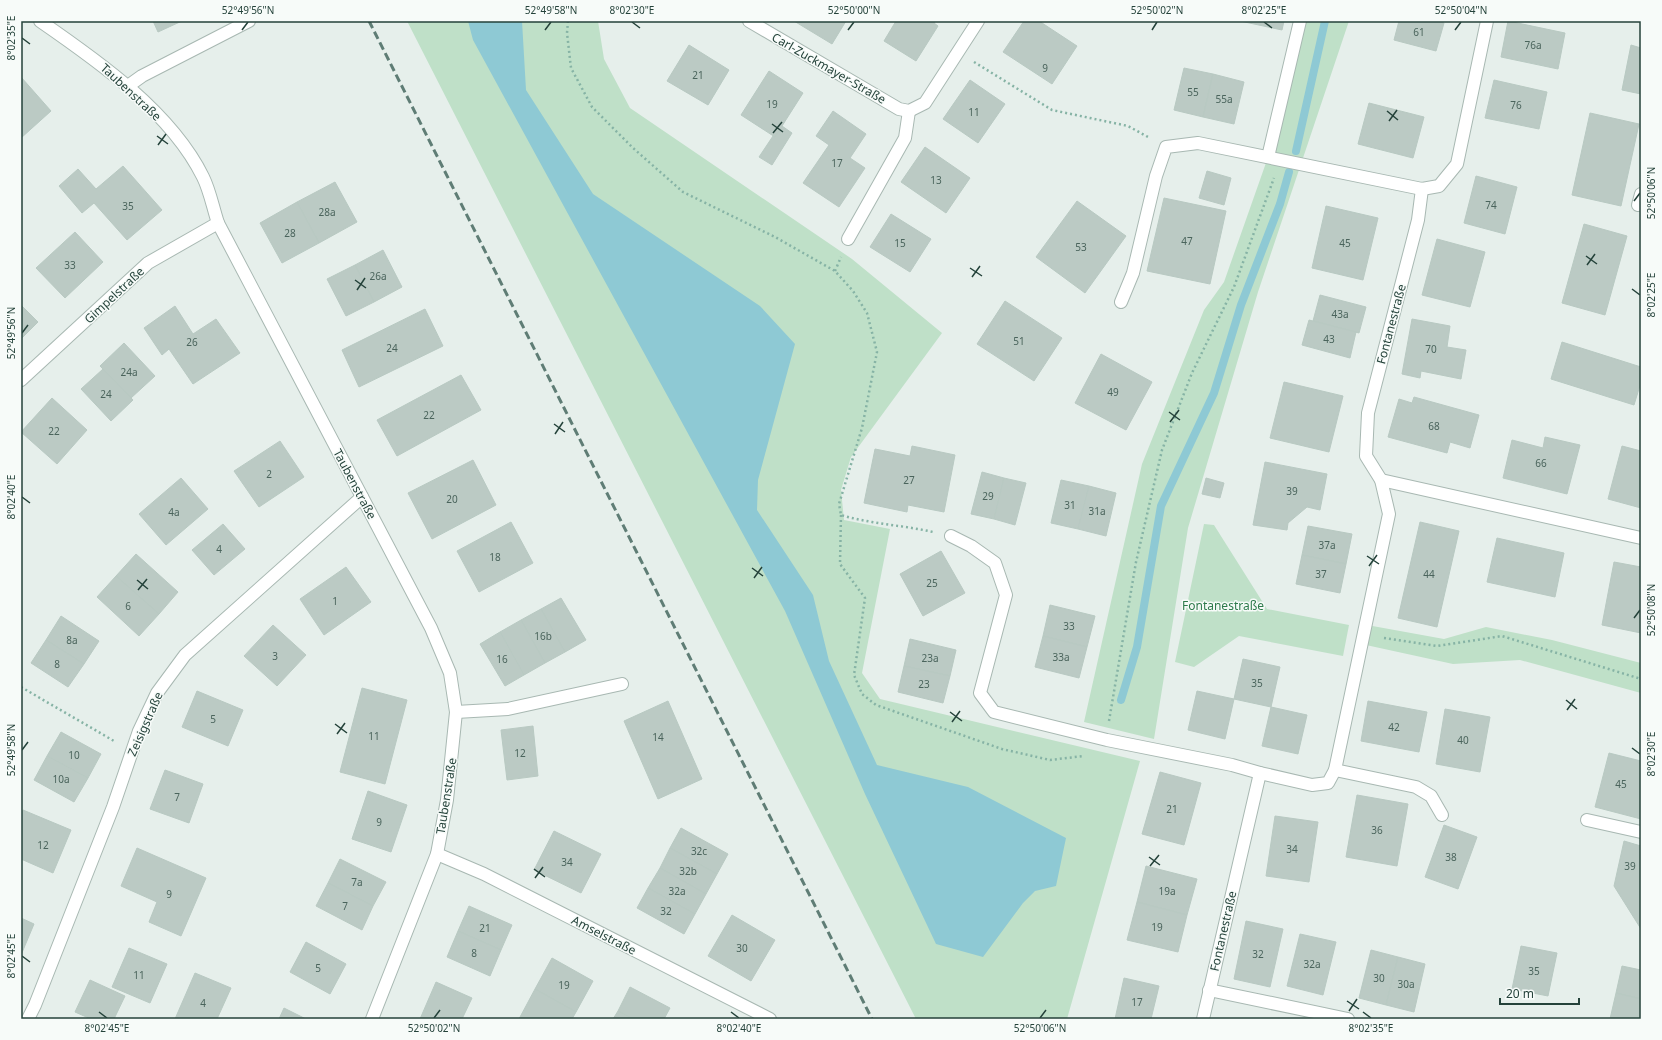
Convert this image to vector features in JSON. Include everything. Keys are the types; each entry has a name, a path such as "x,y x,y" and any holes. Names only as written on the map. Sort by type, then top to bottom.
{"street":[{"name":"Taubenstraße","path":"40,21 94,59 128,86 176,136 203,177 218,223 362,497 436,641 450,673 456,712 452,772 437,854 372,1019"},
{"path":"128,86 142,76 249,21"},
{"name":"Carl-Zuckmayer-Straße","path":"749,21 899,109 909,111"},
{"path":"848,239 905,138 909,111 925,103 978,21"},
{"path":"1268,157 1300,21"},
{"path":"1121,302 1133,273 1156,176 1166,147 1198,144 1281,159 1422,189 1439,186 1457,164 1487,21"},
{"name":"Fontanestraße","path":"951,536 971,546 996,563 1006,595 980,693 994,712 1107,740 1232,765 1312,785 1328,783 1335,770 1388,514 1381,480 1366,456 1368,413 1418,220 1422,189"},
{"name":"Gimpelstraße","path":"21,380 148,263 218,223"},
{"path":"1381,480 1641,538"},
{"name":"Zeisigstraße","path":"28,1019 35,1005 110,814 132,751 158,693 186,655 362,497"},
{"path":"456,712 508,709 622,684"},
{"path":"1335,770 1416,787 1431,796 1442,815"},
{"name":"Fontanestraße","path":"1203,1019 1260,773"},
{"path":"1587,820 1641,832"},
{"name":"Amselstraße","path":"437,854 484,874 770,1019"},
{"path":"1209,990 1348,1019"}],"path":[{"path":"568,21 567,33 572,68 592,108 633,148 683,192 775,237 835,271 853,290 867,313 877,352 862,428 839,504 841,515 840,564 865,598 854,675 862,694 876,705 958,734 1002,749 1050,760 1089,755 1103,749 1107,740 1136,562 1162,450 1192,372 1234,286 1281,159"},
{"path":"958,52 1052,110 1128,126 1166,147"},
{"path":"841,515 856,520 906,526 951,536"},
{"path":"1364,635 1438,646 1502,636 1641,679"},
{"path":"21,687 132,751"}],"green space":[{"path":"407,21 598,21 604,59 630,108 852,259 942,333 851,457 841,490 844,520 890,529 862,673 880,699 1140,761 1067,1019 916,1019"},
{"path":"1302,21 1349,21 1258,292 1188,528 1154,739 1084,722 1142,464 1204,310 1224,282 1273,143"},
{"name":"Fontanestraße","path":"1204,524 1214,525 1267,609 1349,625 1343,656 1239,636 1194,667 1175,662"},
{"path":"1367,625 1444,639 1486,627 1552,640 1641,663 1641,693 1520,660 1453,664 1366,645"}],"water":[{"path":"468,21 522,21 526,90 593,194 760,306 795,344 758,480 757,510 813,595 829,661 877,765 968,787 1066,838 1056,886 1035,891 1023,903 983,957 936,944 865,794 785,611 473,40"}],"building":[{"path":"153,21 182,21 158,32"},
{"path":"794,21 846,21 832,44"},
{"path":"896,21 935,21 934,23 938,26 916,61 884,41"},
{"path":"1024,21 1039,21 1077,46 1052,84 1003,52"},
{"path":"1240,21 1284,21 1282,30"},
{"path":"1399,21 1437,21 1444,23 1436,51 1394,40"},
{"path":"1508,21 1565,33 1558,69 1501,57"},
{"path":"689,45 729,70 708,105 667,81"},
{"path":"1631,45 1641,48 1641,94 1622,90"},
{"path":"1184,68 1213,74 1203,117 1174,110"},
{"path":"769,71 803,93 775,137 741,115"},
{"path":"1213,74 1244,82 1234,124 1203,117"},
{"path":"21,77 51,111 21,138"},
{"path":"970,80 1005,104 978,143 943,119"},
{"path":"1494,80 1547,92 1539,129 1485,118"},
{"path":"1369,103 1424,117 1413,158 1358,144"},
{"path":"833,111 866,134 850,158 865,168 839,207 803,183 829,145 816,136"},
{"path":"1590,113 1639,124 1621,206 1572,195"},
{"path":"782,126 792,133 772,165 759,157 773,136 775,137"},
{"path":"925,147 970,178 946,213 901,182"},
{"path":"123,166 162,210 127,240 94,203 82,213 59,186 78,169 96,189"},
{"path":"1207,171 1231,178 1224,205 1199,198"},
{"path":"1476,176 1517,187 1505,234 1464,223"},
{"path":"335,182 357,222 319,243 297,202"},
{"path":"1164,198 1226,211 1210,284 1147,271"},
{"path":"1077,201 1126,236 1085,293 1036,257"},
{"path":"297,202 319,243 282,263 260,223"},
{"path":"1326,206 1378,218 1363,280 1312,268"},
{"path":"891,214 931,239 910,272 870,247"},
{"path":"1584,224 1627,236 1605,315 1562,303"},
{"path":"75,232 103,262 65,298 36,268"},
{"path":"1437,239 1485,252 1470,307 1422,295"},
{"path":"383,250 402,287 374,302 355,265"},
{"path":"355,265 374,302 346,316 327,279"},
{"path":"1320,295 1366,307 1359,333 1313,321"},
{"path":"1005,301 1062,338 1034,381 977,344"},
{"path":"21,305 38,322 21,339"},
{"path":"175,306 193,334 216,319 240,353 193,384 169,349 162,355 144,328"},
{"path":"425,309 443,346 359,387 342,350"},
{"path":"1412,319 1450,326 1447,347 1466,350 1461,379 1421,371 1420,378 1402,374"},
{"path":"1309,320 1356,332 1350,358 1302,345"},
{"path":"1562,342 1641,367 1641,382 1634,405 1551,379"},
{"path":"124,343 155,376 131,398 100,366"},
{"path":"1101,354 1152,382 1126,430 1075,403"},
{"path":"103,369 133,400 111,421 81,389"},
{"path":"461,375 481,410 397,456 377,420"},
{"path":"1284,382 1343,396 1329,452 1270,438"},
{"path":"1414,397 1479,415 1470,448 1450,442 1447,453 1388,437 1399,399 1412,403"},
{"path":"52,398 87,430 57,464 21,432"},
{"path":"1545,437 1580,445 1567,494 1503,478 1512,440 1543,448"},
{"path":"280,441 304,477 259,507 234,471"},
{"path":"912,446 955,455 944,512 908,505 907,512 864,503 875,449 910,456"},
{"path":"1622,446 1641,451 1641,508 1608,499"},
{"path":"473,460 496,505 432,539 408,493"},
{"path":"1265,462 1327,474 1320,510 1307,507 1288,523 1287,530 1253,525"},
{"path":"982,472 1004,478 994,519 971,514"},
{"path":"181,478 208,509 166,545 139,514"},
{"path":"1004,478 1026,483 1015,525 994,519"},
{"path":"1206,478 1224,483 1220,498 1202,494"},
{"path":"1061,480 1089,486 1078,529 1051,523"},
{"path":"1089,486 1116,493 1106,536 1078,529"},
{"path":"511,522 533,563 479,592 457,551"},
{"path":"1420,522 1459,531 1437,627 1398,618"},
{"path":"223,524 245,549 214,575 192,550"},
{"path":"1308,526 1352,534 1346,564 1302,555"},
{"path":"1497,538 1564,553 1555,597 1487,582"},
{"path":"941,551 965,593 923,616 900,574"},
{"path":"136,554 178,592 159,614 116,576"},
{"path":"1302,555 1346,564 1340,593 1296,584"},
{"path":"1614,562 1641,567 1641,633 1602,625"},
{"path":"346,567 371,602 324,635 300,599"},
{"path":"116,576 159,614 139,636 97,597"},
{"path":"561,598 586,640 565,652 541,609"},
{"path":"1050,605 1095,616 1087,647 1043,636"},
{"path":"541,609 565,652 545,663 521,620"},
{"path":"61,616 99,641 84,664 46,640"},
{"path":"521,620 545,663 524,675 500,632"},
{"path":"273,625 306,655 277,686 244,656"},
{"path":"500,632 524,675 505,686 480,644"},
{"path":"1043,636 1087,647 1079,678 1035,667"},
{"path":"910,639 956,650 950,676 904,666"},
{"path":"46,640 84,664 68,687 31,663"},
{"path":"1243,659 1280,667 1271,707 1234,699"},
{"path":"904,666 950,676 943,703 898,692"},
{"path":"362,688 407,700 385,784 340,772"},
{"path":"197,691 243,710 228,746 182,727"},
{"path":"1197,691 1234,699 1225,739 1188,730"},
{"path":"668,701 702,779 658,799 624,721"},
{"path":"1368,701 1427,712 1419,752 1361,741"},
{"path":"1271,707 1307,715 1298,754 1262,746"},
{"path":"1445,709 1490,717 1480,772 1436,764"},
{"path":"533,726 538,776 507,780 501,730"},
{"path":"61,732 101,754 88,778 47,756"},
{"path":"1609,753 1641,761 1641,819 1595,807"},
{"path":"47,756 88,778 74,802 34,780"},
{"path":"165,770 203,784 189,823 150,809"},
{"path":"1160,772 1201,783 1184,845 1142,834"},
{"path":"368,791 407,805 391,852 352,839"},
{"path":"1357,795 1408,804 1397,866 1346,857"},
{"path":"23,810 71,830 53,873 21,859 21,815"},
{"path":"1275,816 1318,822 1309,882 1266,876"},
{"path":"1444,825 1477,837 1458,889 1425,877"},
{"path":"681,828 728,854 717,874 670,848"},
{"path":"554,831 601,854 581,893 534,870"},
{"path":"1624,841 1641,846 1641,929 1614,886"},
{"path":"137,848 206,878 181,936 149,922 157,902 121,886"},
{"path":"670,848 717,874 706,894 660,868"},
{"path":"340,859 386,882 373,906 328,883"},
{"path":"1146,866 1197,879 1187,915 1137,902"},
{"path":"660,868 706,894 695,914 648,888"},
{"path":"328,883 373,906 362,930 316,906"},
{"path":"648,888 695,914 684,934 637,908"},
{"path":"1137,902 1187,915 1178,952 1127,940"},
{"path":"469,906 512,925 501,950 458,931"},
{"path":"732,915 775,940 751,981 708,956"},
{"path":"21,918 34,924 21,955"},
{"path":"1246,921 1283,929 1270,987 1234,979"},
{"path":"458,931 501,950 490,976 447,957"},
{"path":"1300,934 1336,942 1323,995 1287,986"},
{"path":"306,942 346,964 330,994 290,972"},
{"path":"1521,946 1557,953 1548,996 1512,989"},
{"path":"129,948 167,964 150,1003 112,987"},
{"path":"1371,950 1398,957 1386,1005 1359,998"},
{"path":"1398,957 1425,964 1414,1012 1386,1005"},
{"path":"552,958 593,981 576,1012 535,989"},
{"path":"1622,966 1641,970 1641,999 1616,993"},
{"path":"195,973 231,988 217,1019 175,1019"},
{"path":"1124,978 1159,986 1151,1019 1115,1019"},
{"path":"90,980 125,996 114,1019 91,1019 75,1012"},
{"path":"436,982 472,998 462,1019 420,1019"},
{"path":"630,987 670,1008 664,1019 633,1019 618,1011"},
{"path":"535,989 576,1012 572,1019 519,1019"},
{"path":"1616,993 1641,999 1641,1019 1610,1019"},
{"path":"284,1008 306,1019 279,1019"},
{"path":"618,1011 633,1019 613,1019"}],"waterway":[{"path":"1296,151 1325,21"},
{"path":"1121,700 1137,647 1161,506 1214,393 1241,305 1280,204 1289,172"}],"railway":[{"path":"369,21 872,1019"}]}
